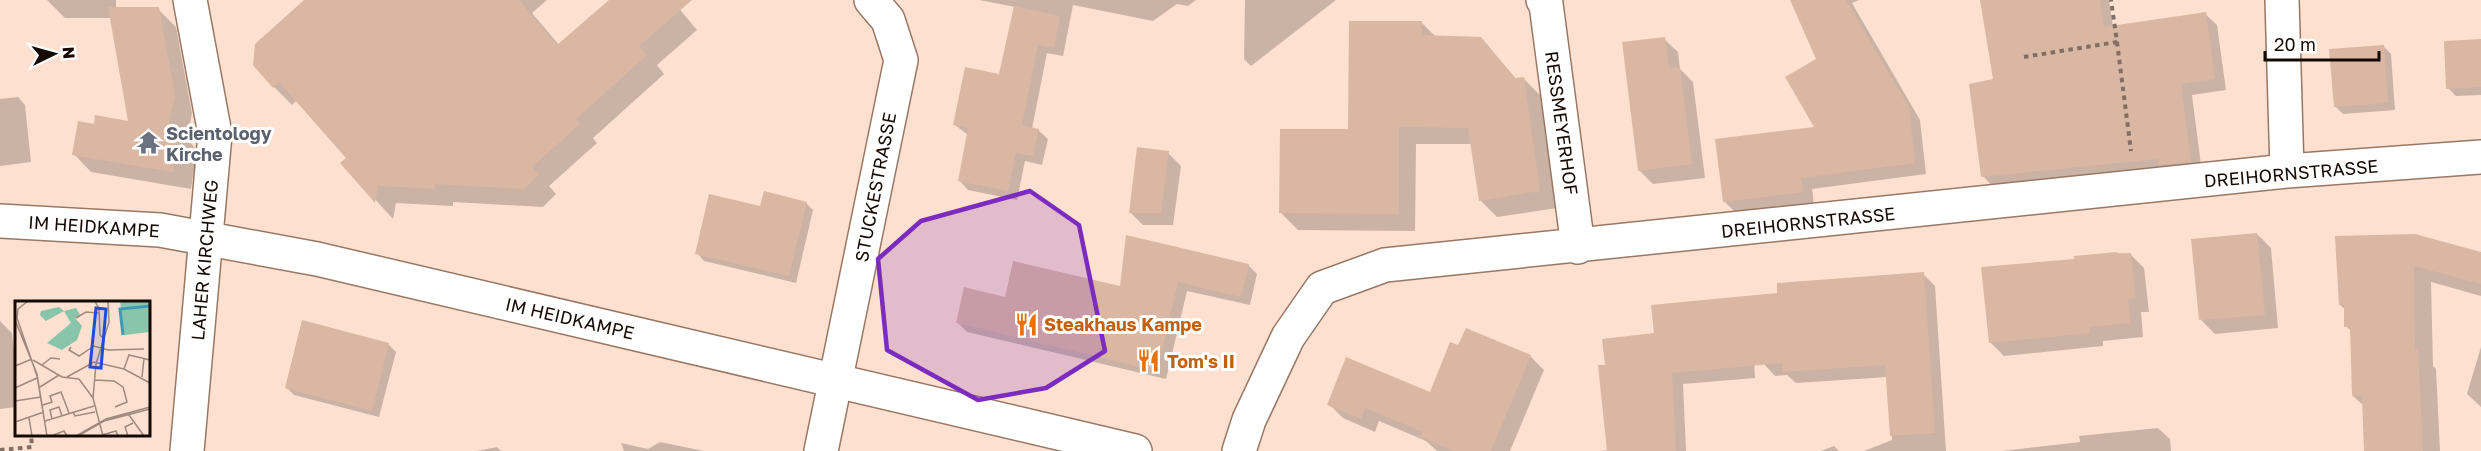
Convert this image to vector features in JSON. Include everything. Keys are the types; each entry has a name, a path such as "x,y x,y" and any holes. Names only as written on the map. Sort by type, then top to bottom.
{"street":[{"name":"LAHER KIRCHWEG","path":"187,451 216,134 190,0"},
{"name":"STUCKESTRASSE","path":"822,451 901,60 888,20 871,0"},
{"name":"RESSMEYERHOF","path":"1543,0 1546,4 1578,247"},
{"path":"2282,0 2288,171"},
{"name":"DREIHORNSTRASSE","path":"1239,451 1249,420 1288,337 1322,288 1385,265 1578,247 2288,171 2479,163"},
{"name":"IM HEIDKAMPE","path":"0,221 122,226 207,238 317,259 1135,451"}],"path":[{"path":"2110,0 2135,187"},
{"path":"2024,57 2117,42"},
{"path":"0,450 32,447 31,436"}],"highlighted area":[{"path":"1030,191 1079,225 1105,351 1046,388 978,400 887,350 878,259 921,221"}],"building":[{"path":"304,0 519,0 557,45 609,0 692,0 639,46 647,55 576,119 580,124 532,167 539,175 524,189 435,184 435,189 378,186 375,203 340,163 346,158 279,82 273,88 253,65 255,44"},
{"path":"1790,0 1846,0 1909,107 1915,163 1801,178 1803,192 1723,202 1715,139 1814,127 1785,77 1816,59"},
{"path":"1980,0 2100,0 2104,27 2206,12 2215,79 2181,84 2191,162 2159,165 2158,159 1981,177 1969,84 1993,79"},
{"path":"1014,6 1060,16 1054,48 1038,45 1022,125 1039,129 1033,156 1016,153 1008,191 958,181 968,128 953,125 965,67 999,74"},
{"path":"108,7 159,7 175,95 168,128 180,131 173,172 72,155 78,121 94,124 95,115 128,121"},
{"path":"1349,21 1422,21 1422,35 1481,37 1515,78 1524,77 1540,191 1479,201 1468,128 1399,127 1399,214 1279,213 1280,129 1348,129"},
{"path":"1665,37 1669,68 1680,67 1692,164 1638,171 1622,42"},
{"path":"2481,39 2481,87 2446,89 2444,41"},
{"path":"2384,45 2388,103 2334,107 2329,49"},
{"path":"1137,147 1169,151 1161,213 1129,213"},
{"path":"764,191 807,202 789,276 695,254 709,194 760,206"},
{"path":"2257,233 2265,315 2199,320 2191,239"},
{"path":"2415,234 2481,252 2481,284 2414,266 2415,350 2418,349 2423,451 2364,451 2362,396 2352,396 2350,327 2344,327 2344,305 2339,305 2335,236"},
{"path":"1126,235 1249,264 1241,297 1178,282 1157,371 956,323 964,287 1005,297 1013,261 1120,286"},
{"path":"2117,252 2117,254 2131,253 2136,298 2128,299 2130,323 2089,327 2090,333 1989,343 1981,267 2074,259 2074,256"},
{"path":"1924,272 1935,433 1890,436 1885,365 1783,372 1782,363 1672,373 1676,451 1607,451 1598,365 1605,365 1602,339 1654,333 1651,305 1777,293 1777,283"},
{"path":"302,320 389,343 372,411 285,388"},
{"path":"1466,328 1531,355 1491,451 1454,451 1421,437 1423,432 1365,408 1361,419 1327,405 1346,357 1430,392 1450,342 1458,345"}],"place":[{"name":"Scientology Kirche","path":"148,143"},
{"name":"Steakhaus Kampe","path":"1026,324"},
{"name":"Tom's II","path":"1149,361"}]}
